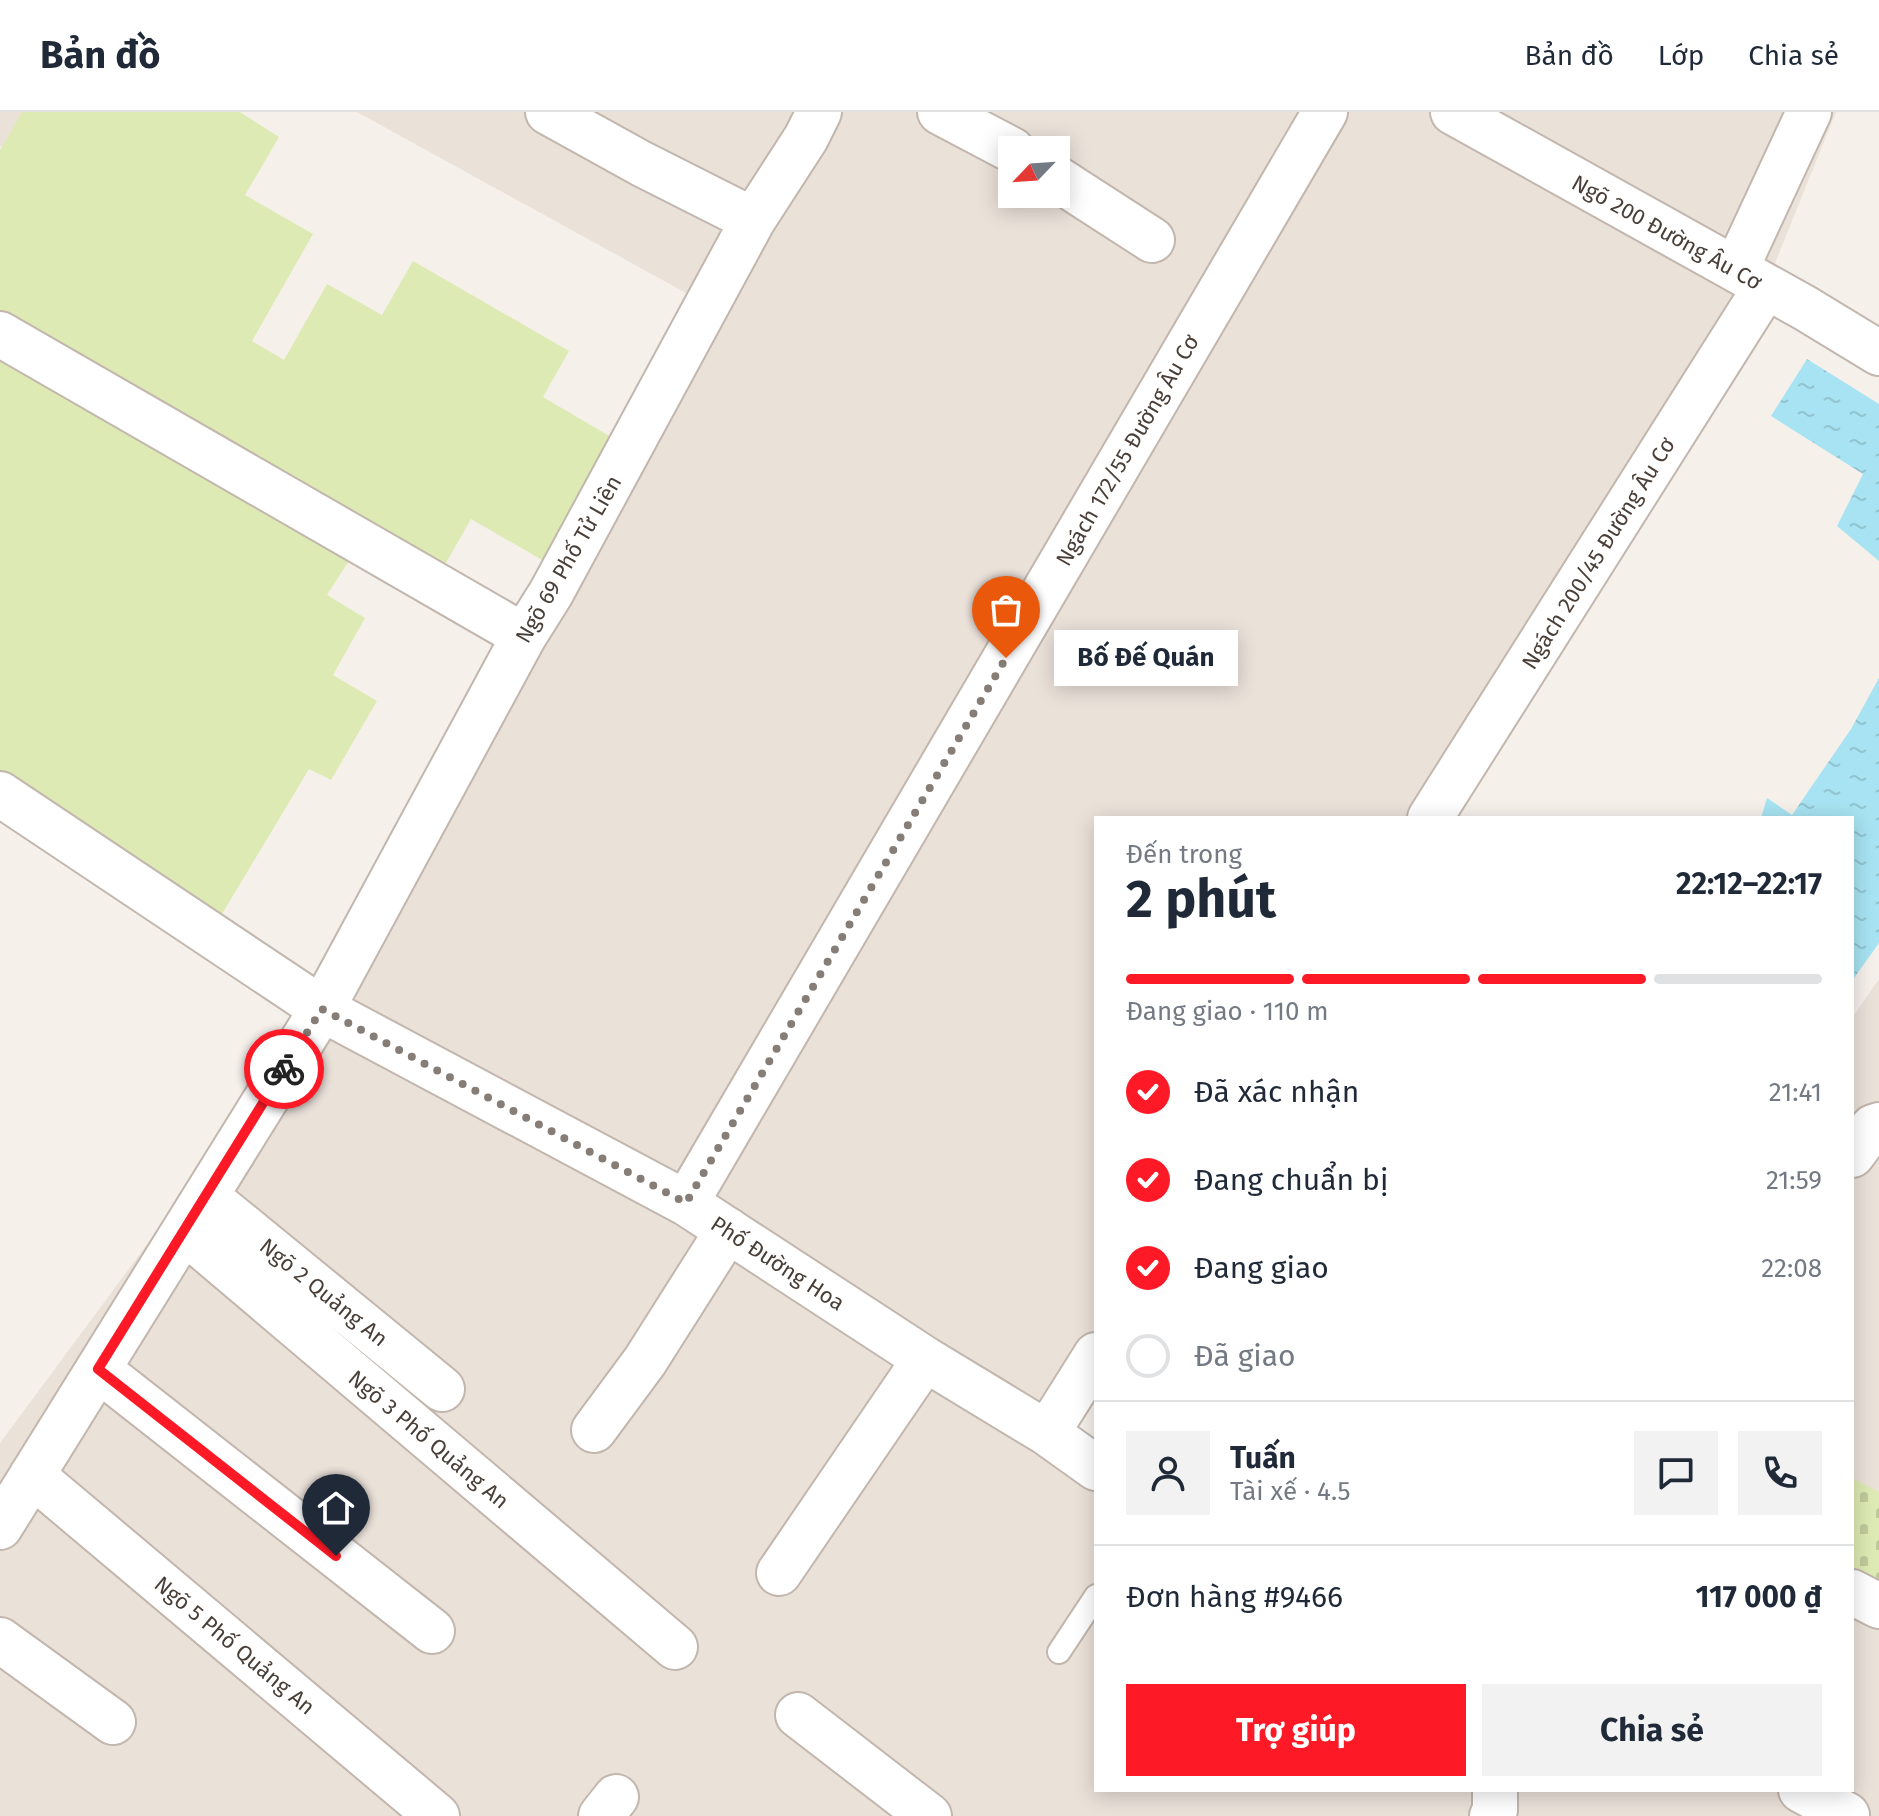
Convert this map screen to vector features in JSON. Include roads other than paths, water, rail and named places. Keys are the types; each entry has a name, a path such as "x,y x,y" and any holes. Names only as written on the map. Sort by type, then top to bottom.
{"street":[{"path":"548,112 753,220"},
{"name":"Ngõ 69 Phố Tử Liên","path":"0,1527 322,1009 753,220 806,138 819,112"},
{"path":"940,112 998,143"},
{"name":"Ngách 172/55 Đường Âu Cơ","path":"686,1203 1325,112"},
{"name":"Ngõ 200 Đường Âu Cơ","path":"1453,112 1805,308 1879,353"},
{"name":"Ngách 200/45 Đường Âu Cơ","path":"1431,816 1751,278 1809,112"},
{"path":"1070,187 1152,240"},
{"path":"0,334 524,636"},
{"name":"Phố Đường Hoa","path":"0,794 322,1009 686,1203 925,1359 1047,1433 1094,1467"},
{"path":"1854,1152 1873,1127 1879,1125"},
{"name":"Ngõ 2 Quảng An","path":"195,1214 442,1389"},
{"name":"Ngõ 3 Phố Quảng An","path":"195,1214 675,1647"},
{"path":"594,1430 645,1361 728,1230"},
{"path":"1047,1433 1094,1358"},
{"path":"779,1573 925,1359"},
{"path":"98,1369 432,1631"},
{"name":"Ngõ 5 Phố Quảng An","path":"32,1475 437,1816"},
{"path":"1854,1593 1879,1606"},
{"path":"0,1640 113,1722"},
{"path":"798,1715 929,1816"},
{"path":"1492,1816 1495,1792"},
{"path":"1805,1792 1847,1815"}],"lane":[{"path":"1059,1652 1094,1599"}],"water":[{"path":"1807,359 1879,404 1879,561 1837,526 1863,474 1771,416"},
{"path":"1879,678 1879,943 1854,978 1854,816 1762,816 1767,798 1792,815 1851,729"}],"place":[{"name":"Bố Đế Quán","path":"1006,658"}]}
